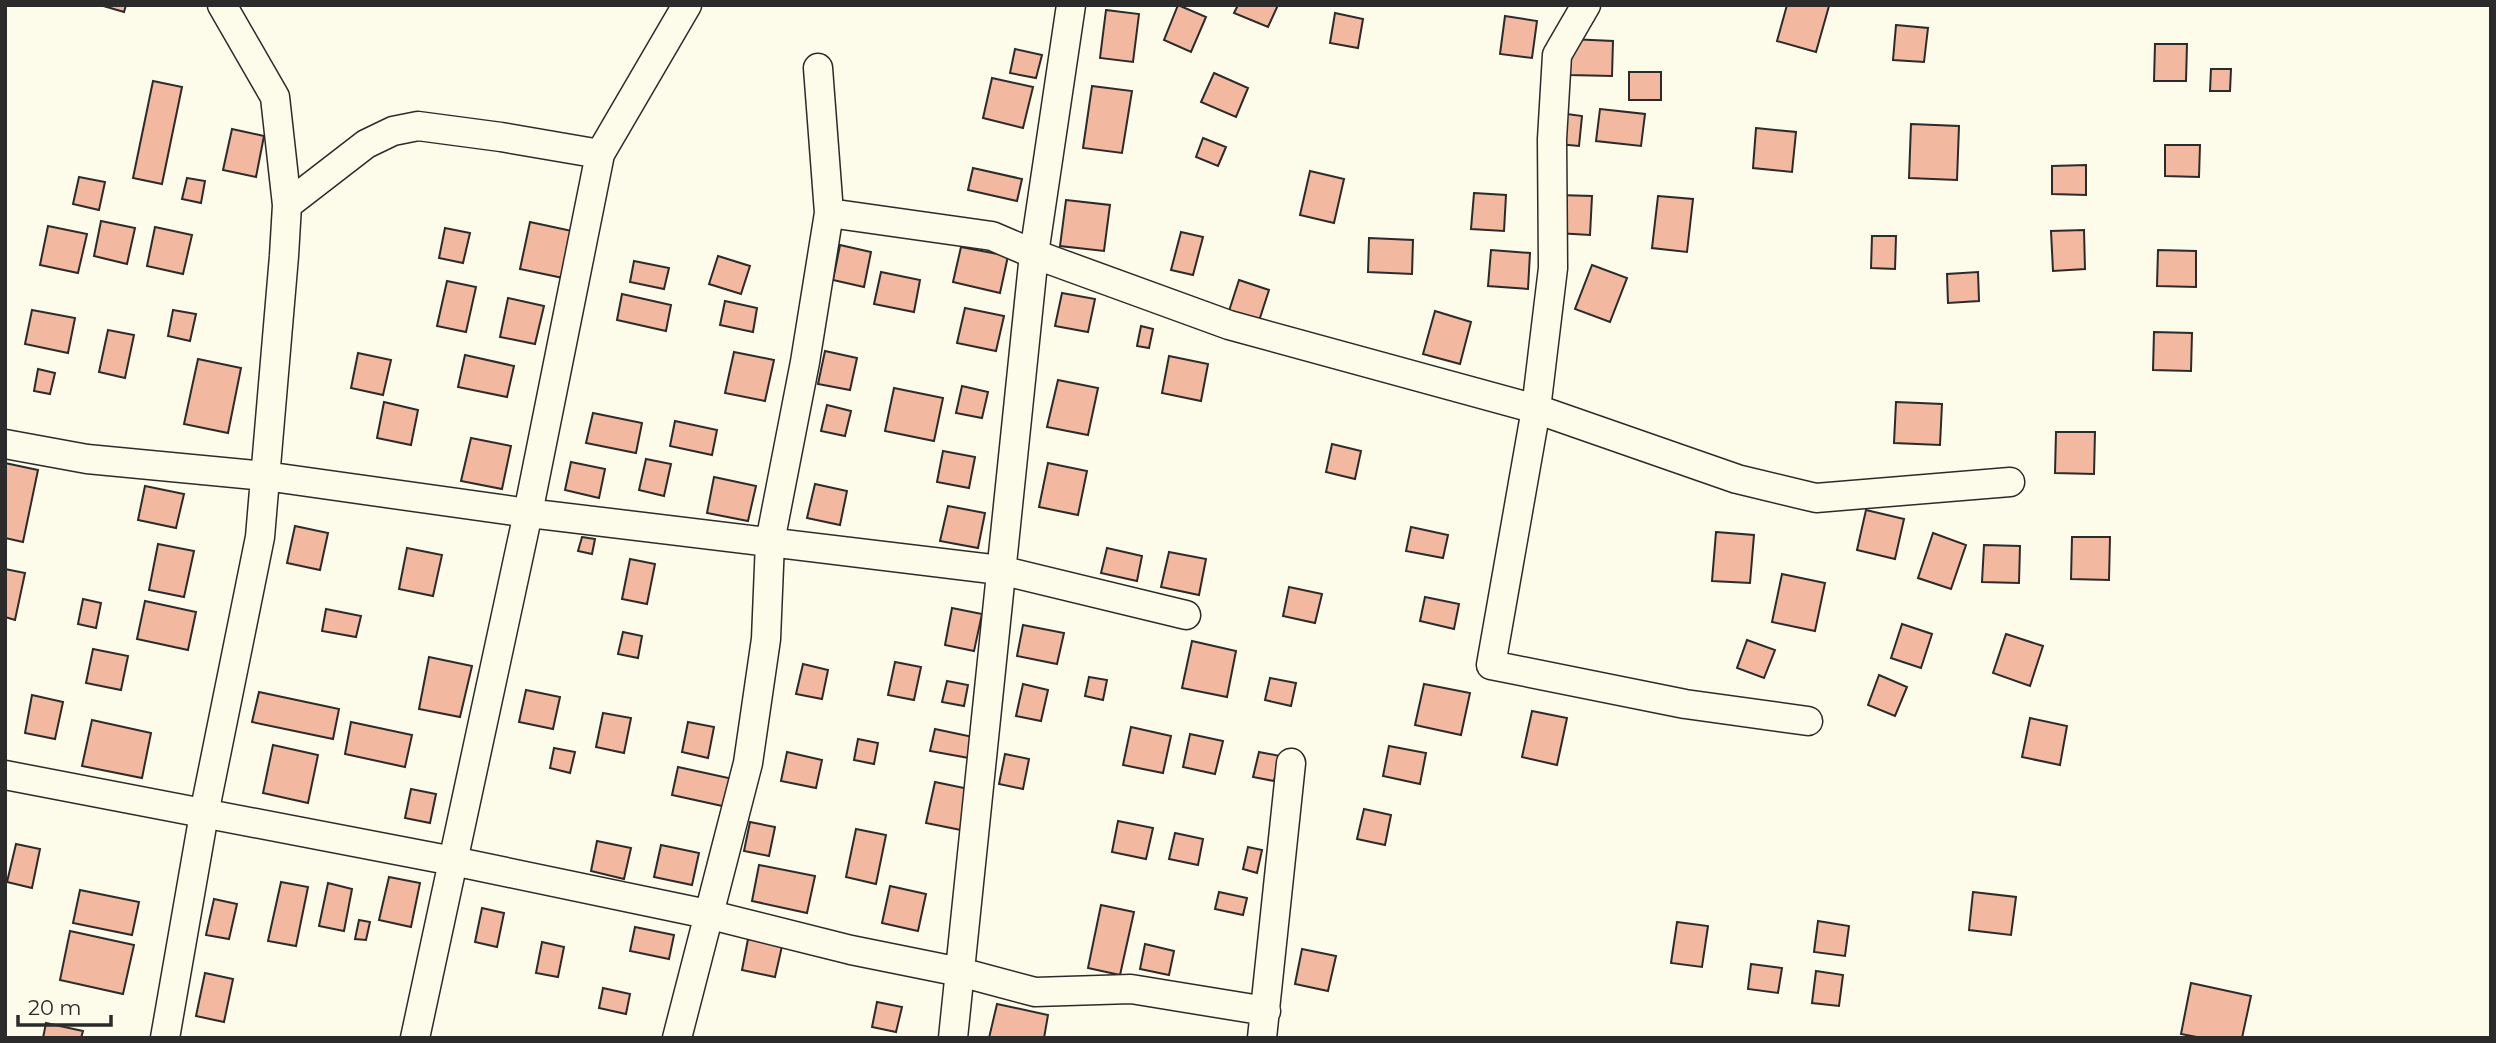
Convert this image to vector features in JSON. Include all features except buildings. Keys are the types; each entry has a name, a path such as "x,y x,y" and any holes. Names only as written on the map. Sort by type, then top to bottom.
{"street":[{"path":"164,1038 204,814 260,537 287,205 275,97 222,5"},
{"path":"415,1038 528,513 600,154 687,5"},
{"path":"953,1038 1034,254 1071,5"},
{"path":"1586,5 1557,55 1552,139 1553,268 1536,409 1491,666 1685,704 1808,722"},
{"path":"677,1038 748,763 766,639 770,542 805,362 829,213 818,68"},
{"path":"287,205 366,144 393,131 418,126 501,136 600,154"},
{"path":"829,213 992,236 1228,325 1536,409 1737,479 1815,498 2010,482"},
{"path":"5,444 87,459 265,476 528,513 1000,570 1186,615"},
{"path":"5,775 453,861 708,914 1035,992 1131,989 1264,1025 1291,764"}]}
